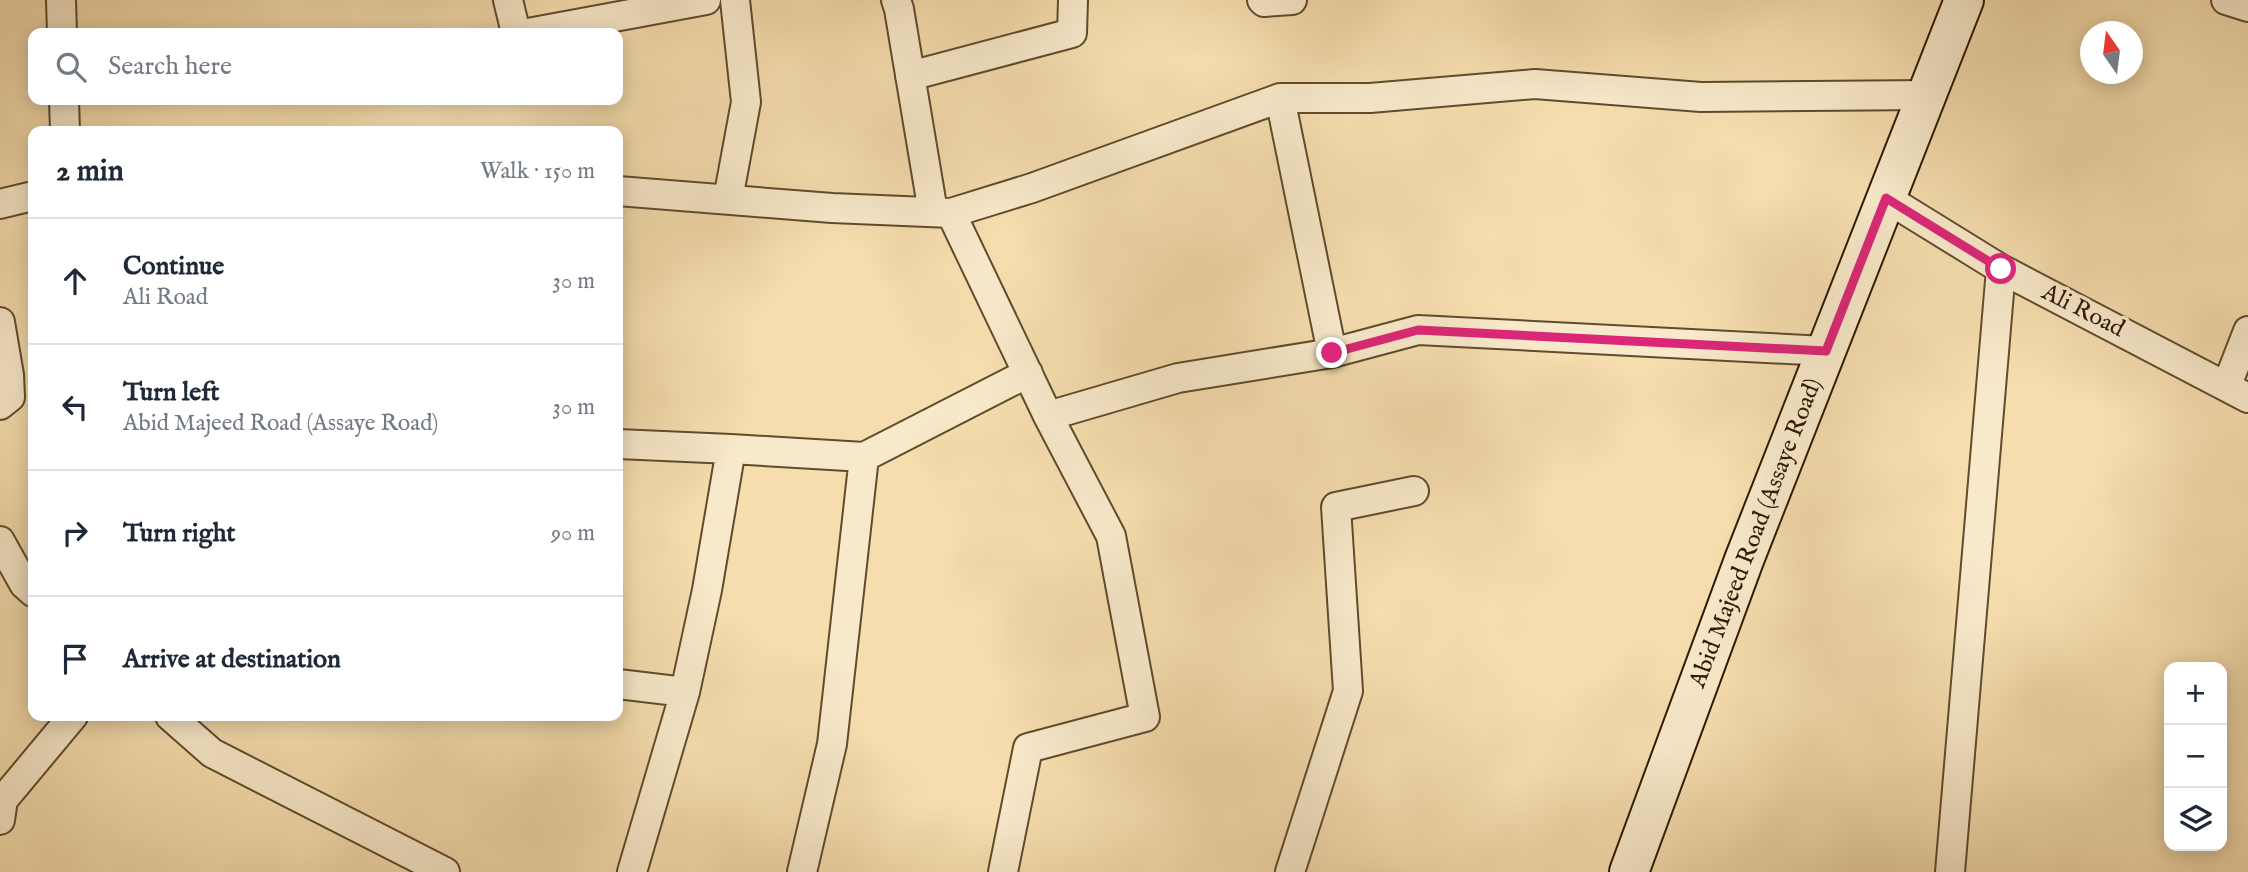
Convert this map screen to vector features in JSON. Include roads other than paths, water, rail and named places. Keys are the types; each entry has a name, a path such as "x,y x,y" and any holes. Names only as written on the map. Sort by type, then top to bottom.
{"main road":[{"name":"Abid Majeed Road (Assaye Road)","path":"1629,872 1744,560 1964,0"}],"street":[{"path":"61,0 62,28"},
{"path":"508,0 515,28"},
{"path":"555,28 706,0"},
{"path":"728,199 746,102 735,0"},
{"path":"896,0 910,76 942,212 1111,537 1144,718 1028,748 1003,872"},
{"path":"910,76 1072,33 1073,0"},
{"path":"1262,0 1292,0"},
{"path":"2226,0 2248,7"},
{"path":"623,191 832,208 942,212 1032,188 1280,98 1370,98 1535,84 1702,97 1927,95"},
{"path":"1280,98 1332,353"},
{"path":"64,105 65,126"},
{"path":"0,204 28,197"},
{"name":"Ali Road","path":"1886,198 2001,269 2237,392"},
{"path":"1950,872 2001,269"},
{"path":"0,322 10,397 0,405"},
{"path":"1048,416 1178,378 1332,353 1418,330 1826,351"},
{"path":"2237,392 2248,331"},
{"path":"623,444 864,457 1028,373"},
{"path":"632,872 685,692 707,590 731,449"},
{"path":"802,872 832,744 864,457"},
{"path":"1290,872 1348,691 1336,507 1413,491"},
{"path":"0,541 28,588"},
{"path":"623,685 685,692"},
{"path":"0,820 3,800 69,721"},
{"path":"176,721 212,753 445,872"}]}
